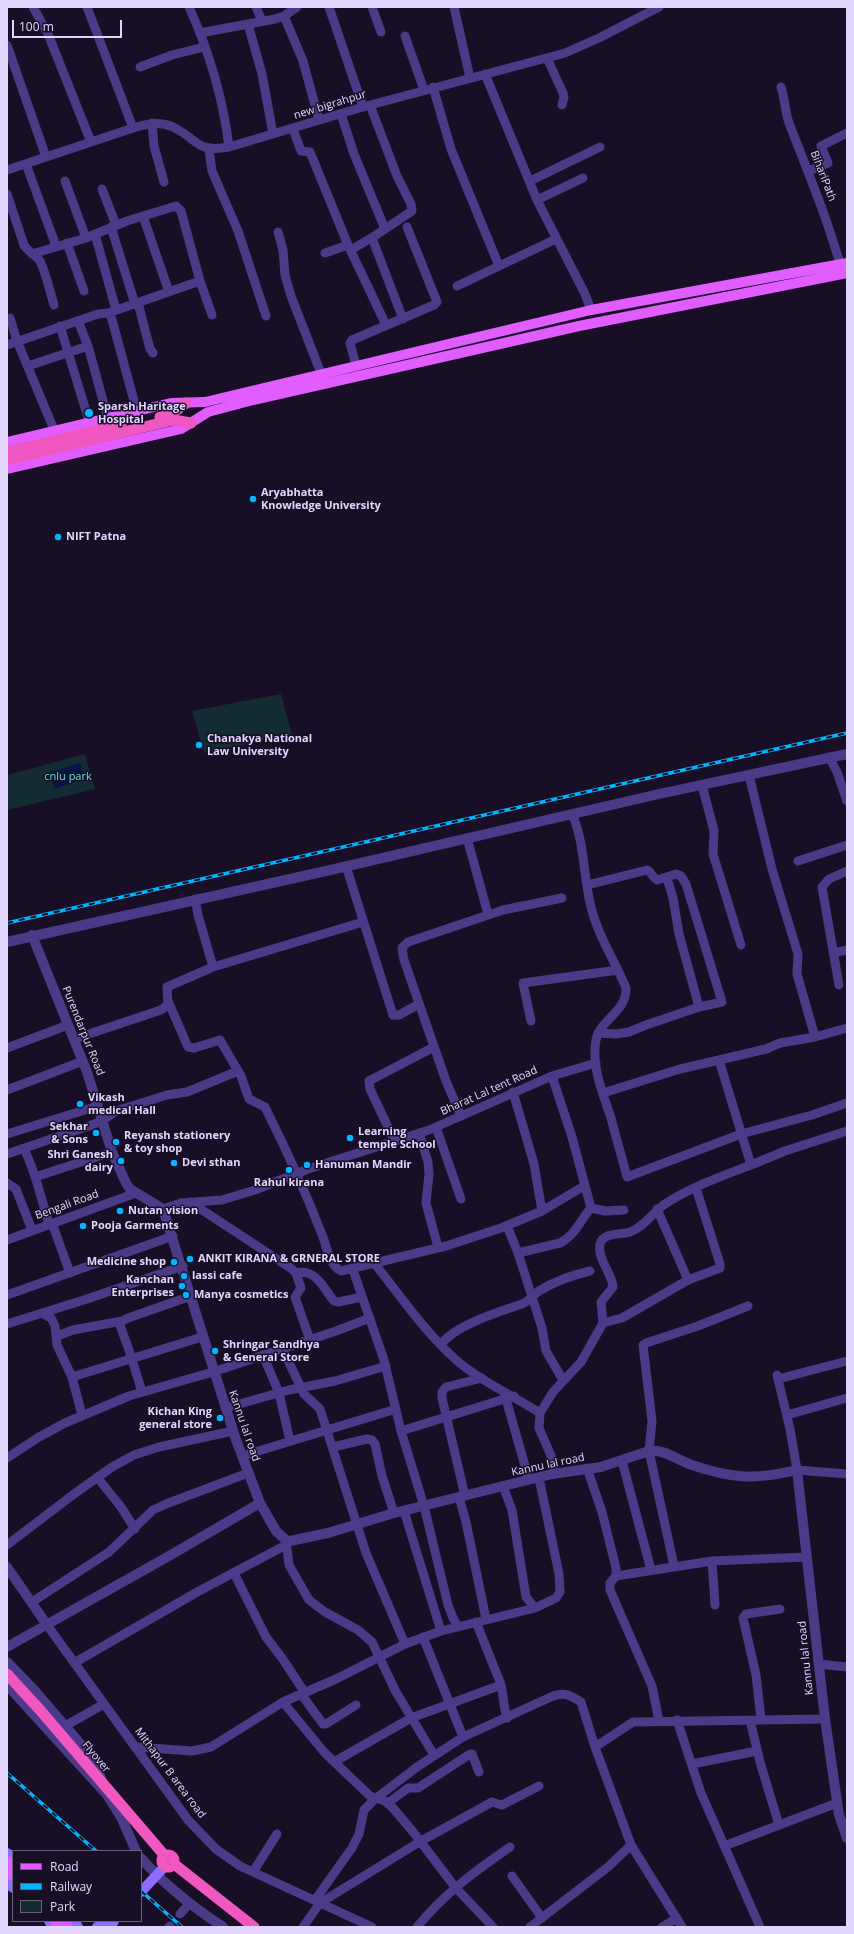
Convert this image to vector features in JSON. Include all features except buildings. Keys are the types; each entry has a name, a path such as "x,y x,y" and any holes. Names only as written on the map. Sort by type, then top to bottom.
{"highway":[{"path":"7,460 172,417 186,403"},
{"path":"7,452 172,417 191,423"},
{"name":"Flyover","path":"7,1674 40,1710 168,1862 254,1927"}],"main road":[{"path":"7,469 180,429 208,412 323,379 356,365 591,310 844,268"},
{"path":"7,442 90,424 171,403 205,402 440,358 844,268"},
{"path":"560,318 562,330"},
{"path":"437,346 440,358"},
{"path":"205,402 208,412"},
{"path":"142,1891 168,1862"},
{"path":"7,1871 11,1882"}],"street":[{"path":"32,7 48,34 91,142"},
{"path":"87,7 132,128"},
{"path":"256,7 262,21"},
{"path":"200,33 284,16 297,7"},
{"path":"325,253 349,247 372,238 412,211 367,106 329,7"},
{"path":"372,7 381,32"},
{"path":"454,7 470,78"},
{"name":"new bigrahpur","path":"209,150 229,147 367,106 547,58 582,47 659,7"},
{"path":"192,8 220,101 229,147"},
{"path":"284,16 303,61 319,120"},
{"path":"248,24 262,74 274,134"},
{"path":"405,36 429,89 451,148 499,266"},
{"path":"7,45 46,157"},
{"path":"140,67 172,55 204,47"},
{"path":"547,58 563,93 564,97 562,105"},
{"path":"485,74 537,200 585,294 591,310"},
{"name":"BihariPath","path":"781,87 789,122 844,268"},
{"path":"341,114 354,154 385,229"},
{"path":"152,123 154,146 164,182"},
{"path":"7,170 132,128 152,123 173,127 197,144 209,150 212,171 238,231 266,316"},
{"path":"293,129 301,151 310,152 349,247 386,326"},
{"path":"808,171 828,163 821,146 847,133"},
{"path":"530,181 600,147"},
{"path":"26,164 56,246"},
{"path":"537,200 583,178"},
{"path":"65,181 90,236 112,312 111,316 137,412"},
{"path":"102,189 136,304 150,349 153,353"},
{"path":"7,194 24,245 41,263 54,305"},
{"path":"32,254 90,236 113,226 143,216 172,207 179,208 200,281 212,316"},
{"path":"143,216 169,292"},
{"path":"356,365 350,343 352,340 403,319 437,302 407,227"},
{"path":"278,232 283,250 285,274 291,296 323,379"},
{"path":"372,238 403,319"},
{"path":"457,286 556,239"},
{"path":"67,243 84,291"},
{"path":"7,345 98,314 112,312 200,281"},
{"path":"10,318 17,341 55,432"},
{"path":"78,321 88,346 108,419"},
{"path":"60,326 90,424"},
{"path":"28,366 88,346"},
{"path":"8,942 34,938 195,899 702,785 847,754"},
{"path":"829,758 837,772 847,801"},
{"path":"749,775 772,869 798,954 797,974 815,1037"},
{"path":"702,785 714,831 713,854 741,945"},
{"path":"572,814 578,830 587,885 597,928 626,988 625,1001 598,1033 596,1041 596,1063 627,1177 741,1134 806,1117 847,1103"},
{"path":"467,838 488,914"},
{"path":"798,861 847,845"},
{"path":"346,866 393,1015 399,1015 419,1004"},
{"path":"587,885 647,870 650,871 653,878 657,880 676,874 684,879 722,1002 699,1007 630,1032 616,1034 598,1033"},
{"path":"839,985 822,887 828,879 847,871"},
{"path":"667,878 679,934 699,1007"},
{"path":"461,1116 446,1081 434,1047 404,960 402,948 404,944 488,914 562,898"},
{"path":"195,899 213,967"},
{"path":"363,922 213,967 167,987 166,989 168,1001 188,1047 194,1048 220,1040 238,1071 249,1099 265,1107 296,1174 336,1268 342,1271 353,1270 374,1263 438,1247 507,1226 542,1211 584,1186"},
{"name":"Purendarpur Road","path":"34,938 83,1061 112,1152 126,1183 136,1193 164,1209"},
{"path":"833,953 847,950"},
{"path":"531,1021 523,983 618,970"},
{"path":"74,1039 161,1010 168,1005 168,1001"},
{"path":"7,1048 68,1025"},
{"path":"603,1093 680,1069 847,1028"},
{"path":"395,1142 370,1089 369,1082 434,1047"},
{"path":"719,1060 751,1165"},
{"path":"7,1090 83,1061"},
{"name":"Bharat Lal tent Road","path":"164,1209 175,1204 229,1199 318,1166 395,1142 436,1127 552,1076 596,1063"},
{"path":"7,1154 102,1121 116,1111 167,1095 187,1092 238,1071"},
{"path":"552,1076 572,1137 591,1208"},
{"path":"513,1092 534,1164 542,1211"},
{"path":"7,1134 98,1106"},
{"path":"436,1127 461,1199"},
{"path":"554,1474 552,1458 539,1428 540,1413 546,1402 581,1362 602,1323 601,1302 613,1287 603,1260 600,1244 602,1240 607,1236 630,1232 636,1229 657,1209 696,1188 793,1148 847,1131"},
{"path":"419,1133 428,1162 429,1174 426,1202 438,1247"},
{"path":"24,1149 70,1273"},
{"path":"35,1177 112,1152"},
{"path":"7,1183 16,1188 32,1230"},
{"path":"602,1323 628,1315 688,1280 717,1270 720,1264 696,1188"},
{"name":"Bengali Road","path":"7,1240 136,1193"},
{"path":"190,1202 287,1264 296,1273 301,1288 295,1297 310,1340"},
{"path":"591,1208 605,1211 624,1210"},
{"path":"518,1253 560,1243 567,1239 576,1230 584,1215 591,1208"},
{"name":"Kannu lal road","path":"164,1209 183,1266 213,1372 248,1473 260,1503 276,1531 286,1543 399,1512 503,1486 554,1474 601,1467 649,1451"},
{"path":"657,1209 688,1280"},
{"path":"507,1226 518,1253 542,1328 546,1351 564,1380"},
{"path":"7,1295 173,1236"},
{"path":"374,1263 441,1344 463,1365 510,1398 540,1413"},
{"path":"7,1324 183,1266"},
{"path":"353,1270 386,1366 401,1431 424,1506 448,1605 458,1627"},
{"path":"441,1344 452,1333 504,1309 522,1304 532,1296 554,1284 590,1271"},
{"path":"296,1273 308,1273 316,1278 334,1301 338,1302 362,1296"},
{"path":"57,1336 73,1330 122,1320 192,1296"},
{"path":"674,1566 649,1451 652,1421 643,1345 698,1326 748,1306"},
{"path":"42,1313 51,1318 55,1326 59,1351 72,1377 82,1415"},
{"path":"7,1458 39,1437 82,1415 142,1392 213,1372 310,1340 370,1318"},
{"path":"122,1320 120,1325 121,1330 132,1358 142,1392"},
{"path":"72,1377 202,1337"},
{"path":"282,1348 300,1388 304,1394 320,1409 358,1523 366,1552 405,1644"},
{"path":"263,1355 279,1393 290,1441"},
{"path":"797,1470 787,1415 778,1377 847,1361"},
{"path":"225,1408 279,1393 335,1381 386,1366"},
{"path":"482,1378 446,1387 442,1392 442,1398 486,1618"},
{"path":"401,1431 510,1398"},
{"path":"135,1747 192,1751 203,1750 218,1744 283,1702 303,1694 405,1644 441,1631 486,1618 535,1608 551,1601 560,1592 556,1559 510,1398"},
{"path":"787,1415 847,1398"},
{"path":"242,1456 396,1409"},
{"path":"7,1545 98,1477 123,1461 150,1449 233,1431"},
{"path":"333,1447 367,1439 372,1440 375,1444 382,1476 399,1512 441,1631"},
{"path":"649,1451 656,1450 692,1465 741,1477 757,1478 797,1470 847,1474"},
{"path":"622,1460 651,1570"},
{"path":"587,1468 602,1512 616,1568 616,1576 610,1584 610,1590 652,1686 659,1721"},
{"name":"Kannu lal road","path":"797,1470 825,1719 837,1803 847,1838"},
{"path":"32,1602 109,1552 158,1507 248,1473"},
{"path":"98,1477 121,1507 134,1529"},
{"path":"503,1486 512,1510 526,1597 535,1608"},
{"path":"7,1647 260,1503"},
{"path":"74,1662 286,1543 289,1565 309,1600 325,1612 365,1634 372,1642 378,1657 411,1718 434,1755"},
{"path":"616,1576 712,1561 807,1557"},
{"path":"712,1561 715,1605"},
{"name":"Mithapur B area road","path":"7,1566 104,1704 193,1826 216,1848 240,1866 372,1927"},
{"path":"234,1573 266,1638 282,1658 323,1724 326,1724 356,1705"},
{"path":"761,1719 756,1675 743,1618 746,1614 780,1609"},
{"path":"476,1622 501,1685 502,1704 507,1718"},
{"path":"423,1637 448,1705 462,1737"},
{"path":"7,1662 65,1726 95,1763 108,1796 121,1817 136,1850"},
{"path":"818,1664 847,1667"},
{"path":"7,1685 108,1796"},
{"path":"334,1762 411,1718 501,1685"},
{"path":"303,1927 356,1841 364,1810 375,1799 434,1755 462,1737 562,1693 568,1694 581,1702 595,1747 631,1845 682,1927"},
{"path":"283,1702 334,1762 375,1799 381,1799 388,1804 421,1842 455,1887 493,1927"},
{"path":"65,1726 104,1704"},
{"path":"595,1747 633,1722 678,1720 825,1719"},
{"path":"678,1720 701,1793 760,1927"},
{"path":"750,1720 757,1751 779,1825"},
{"path":"692,1764 757,1751"},
{"path":"388,1804 408,1788 418,1788 470,1754 472,1754 479,1772"},
{"path":"318,1901 492,1802 502,1805 539,1786"},
{"path":"724,1846 837,1803"},
{"path":"253,1872 277,1834"},
{"path":"530,1927 612,1864 631,1845"},
{"path":"418,1927 428,1914 455,1887 510,1847"},
{"path":"142,1859 154,1874 189,1904 223,1927"},
{"path":"512,1876 542,1918"},
{"path":"180,1914 189,1904"},
{"path":"662,1927 677,1918"}],"green space":[{"path":"281,694 292,735 204,753 192,711"},
{"name":"cnlu park","path":"85,754 95,789 7,810 7,775"}],"shaded area":[{"path":"80,763 85,778 55,789 50,772"}],"railway":[{"path":"7,923 847,733"},
{"path":"7,1773 95,1850"},
{"path":"142,1892 182,1927"}],"place":[{"name":"Sparsh Haritage Hospital","path":"89,413"},
{"name":"Aryabhatta Knowledge University","path":"253,499"},
{"name":"NIFT Patna","path":"58,537"},
{"name":"Chanakya National Law University","path":"199,745"},
{"name":"Vikash medical Hall","path":"80,1104"},
{"name":"Sekhar & Sons","path":"96,1133"},
{"name":"Learning temple School","path":"350,1138"},
{"name":"Reyansh stationery & toy shop","path":"116,1142"},
{"name":"Shri Ganesh dairy","path":"121,1161"},
{"name":"Devi sthan","path":"174,1163"},
{"name":"Hanuman Mandir","path":"307,1165"},
{"name":"Rahul kirana","path":"289,1170"},
{"name":"Nutan vision","path":"120,1211"},
{"name":"Pooja Garments","path":"83,1226"},
{"name":"ANKIT KIRANA & GRNERAL STORE","path":"190,1259"},
{"name":"Medicine shop","path":"174,1262"},
{"name":"lassi cafe","path":"184,1276"},
{"name":"Kanchan Enterprises","path":"182,1286"},
{"name":"Manya cosmetics","path":"186,1295"},
{"name":"Shringar Sandhya & General Store","path":"215,1351"},
{"name":"Kichan King general store","path":"220,1418"}]}
